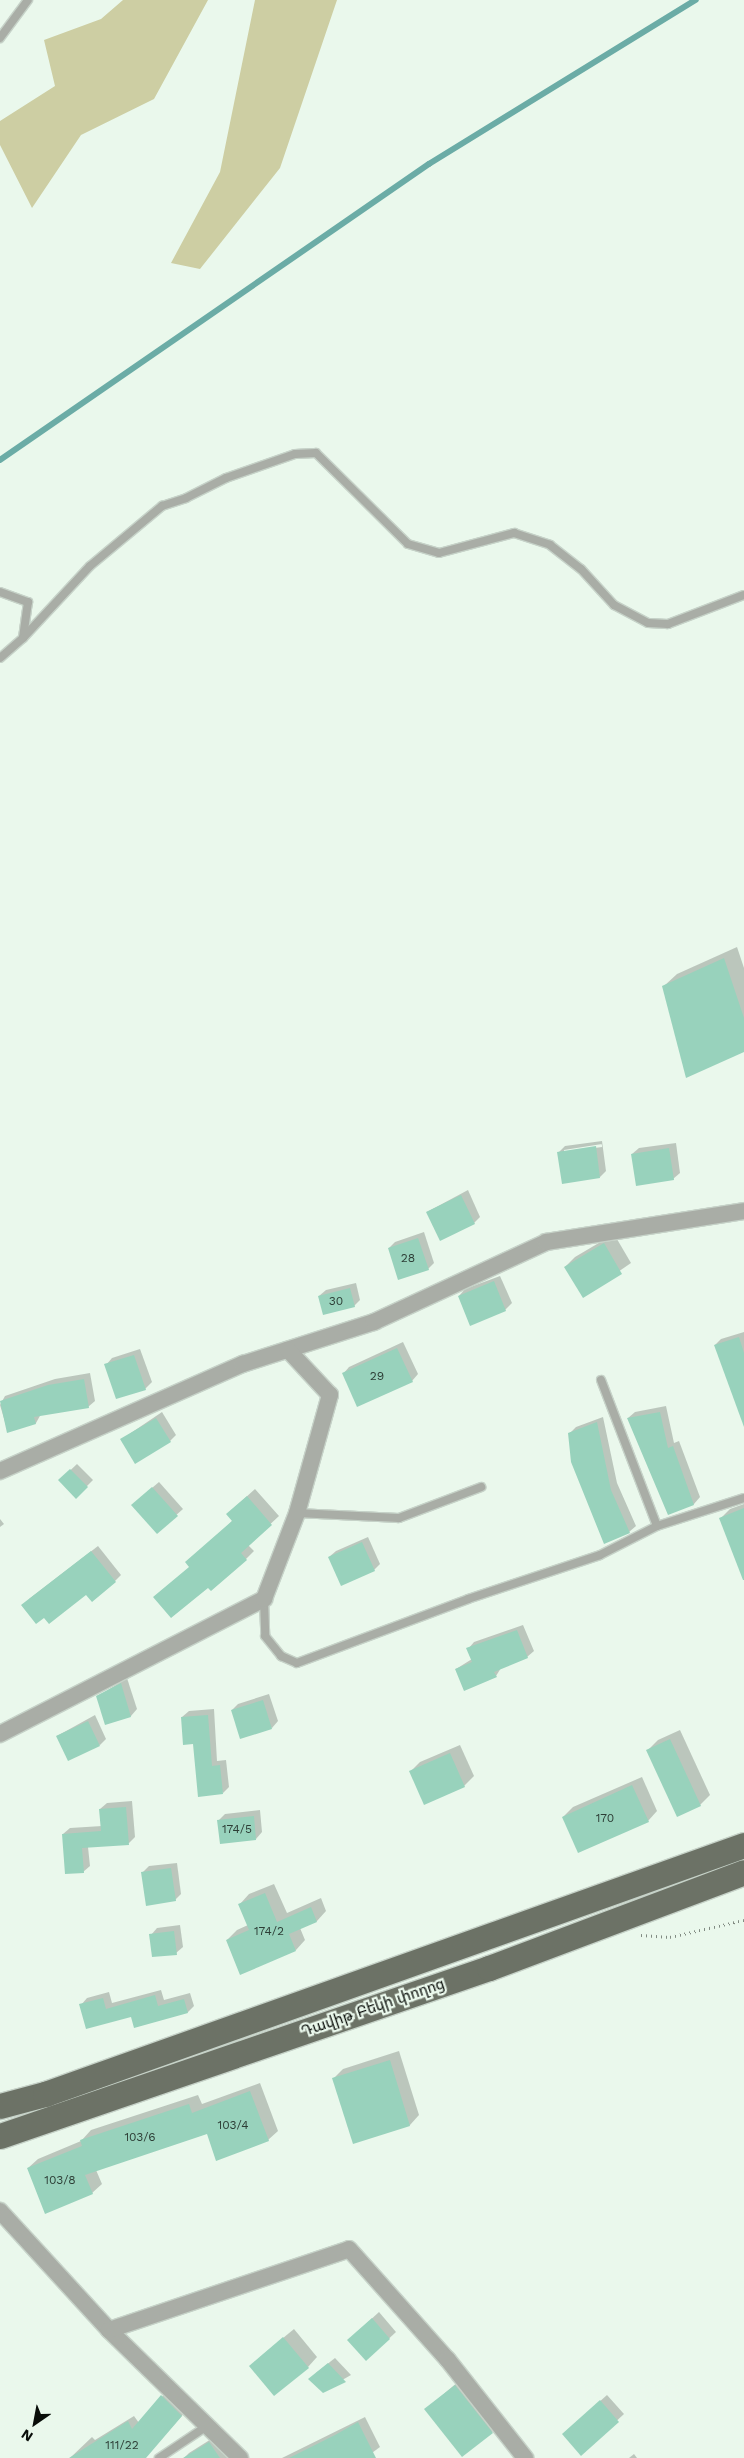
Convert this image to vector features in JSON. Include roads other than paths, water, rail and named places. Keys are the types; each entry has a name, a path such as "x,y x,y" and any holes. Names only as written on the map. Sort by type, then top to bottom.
{"main road":[{"name":"Դավիթ Բեկի փողոց","path":"0,2106 55,2091 744,1845"},
{"name":"Դավիթ Բեկի փողոց","path":"0,2136 489,1968 744,1872"}],"street":[{"path":"0,1471 243,1364 374,1322 546,1242 744,1211"},
{"path":"0,1734 264,1599 297,1512 330,1395 288,1350"},
{"path":"0,2211 109,2330 209,2425 240,2458"},
{"path":"109,2330 350,2249 448,2360 525,2458"}],"lane":[{"path":"0,38 28,0"},
{"path":"0,658 23,638 90,566 162,506 186,498 226,478 295,454 316,453 408,544 439,553 514,533 550,545 581,569 614,605 648,623 668,624 744,595"},
{"path":"0,592 28,602 23,638"},
{"path":"601,1380 656,1526"},
{"path":"297,1512 399,1518 480,1487"},
{"path":"264,1599 265,1636 281,1656 297,1663 468,1599 600,1555 656,1526 744,1498"},
{"path":"159,2458 209,2425"}],"waterway":[{"path":"0,460 429,164 696,0"}]}
